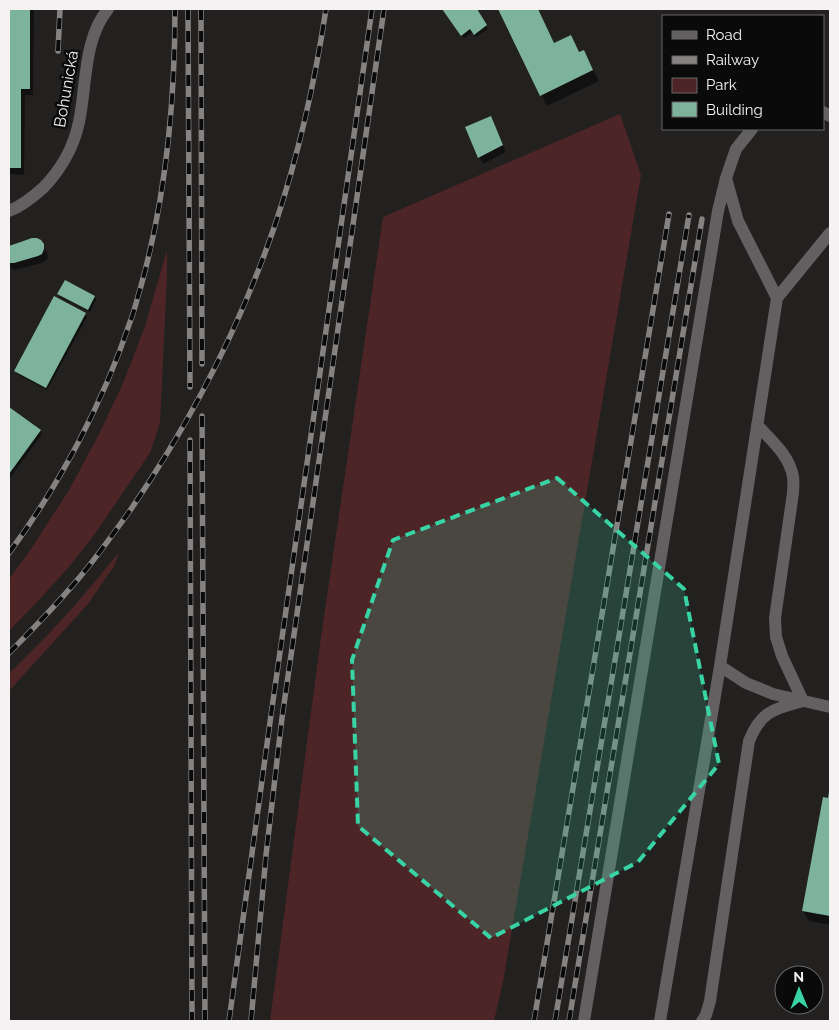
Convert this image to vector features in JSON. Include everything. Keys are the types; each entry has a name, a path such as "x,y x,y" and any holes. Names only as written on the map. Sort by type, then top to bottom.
{"street":[{"name":"Bohunická","path":"9,211 18,208 49,182 69,152 78,123 87,60 92,40 99,23 108,9"},
{"path":"584,1021 718,211 726,178 736,149 751,130"},
{"path":"726,178 738,220 777,298"},
{"path":"660,1021 720,666 777,298 830,233"},
{"path":"757,425 788,462 793,477 793,493 774,618 776,637 782,656 803,701"},
{"path":"720,666 746,683 773,694 830,707"},
{"path":"702,1021 710,1001 749,741 754,728 764,716 778,708 803,701"}],"highlighted area":[{"path":"557,478 684,589 719,764 638,862 491,938 358,826 352,660 393,540"}],"green space":[{"path":"620,114 641,175 503,982 494,1021 270,1021 321,637 383,217"},
{"path":"167,250 160,423 150,453 94,535 68,568 9,631 9,579 69,490 99,434 124,381 145,326"},
{"path":"119,552 114,567 88,604 9,691 9,673 66,615"}],"building":[{"path":"9,9 30,9 30,89 21,89 21,168 9,168"},
{"path":"442,9 477,9 487,25 474,35 470,29 461,36"},
{"path":"498,9 538,9 554,43 571,35 579,52 584,50 593,70 540,96"},
{"path":"491,116 503,145 478,158 465,127"},
{"path":"32,238 41,240 44,244 42,254 9,263 9,246"},
{"path":"65,280 95,296 88,310 57,294"},
{"path":"54,296 86,313 46,388 14,371"},
{"path":"9,407 41,430 9,474"},
{"path":"829,792 830,916 802,911 823,797 828,798"}],"railway":[{"path":"58,51 60,9"},
{"path":"9,553 46,499 78,442 107,383 133,313 150,252 163,183 171,114 175,9"},
{"path":"188,9 190,387"},
{"path":"201,9 202,364"},
{"path":"9,653 71,588 117,529 152,478 213,372 247,298 276,222 306,117 326,9"},
{"path":"229,1021 372,9"},
{"path":"251,1021 266,855 282,718 384,9"},
{"path":"534,1021 669,214"},
{"path":"555,1021 689,215"},
{"path":"569,1021 702,219"},
{"path":"202,416 205,1021"},
{"path":"190,440 192,1021"}]}
